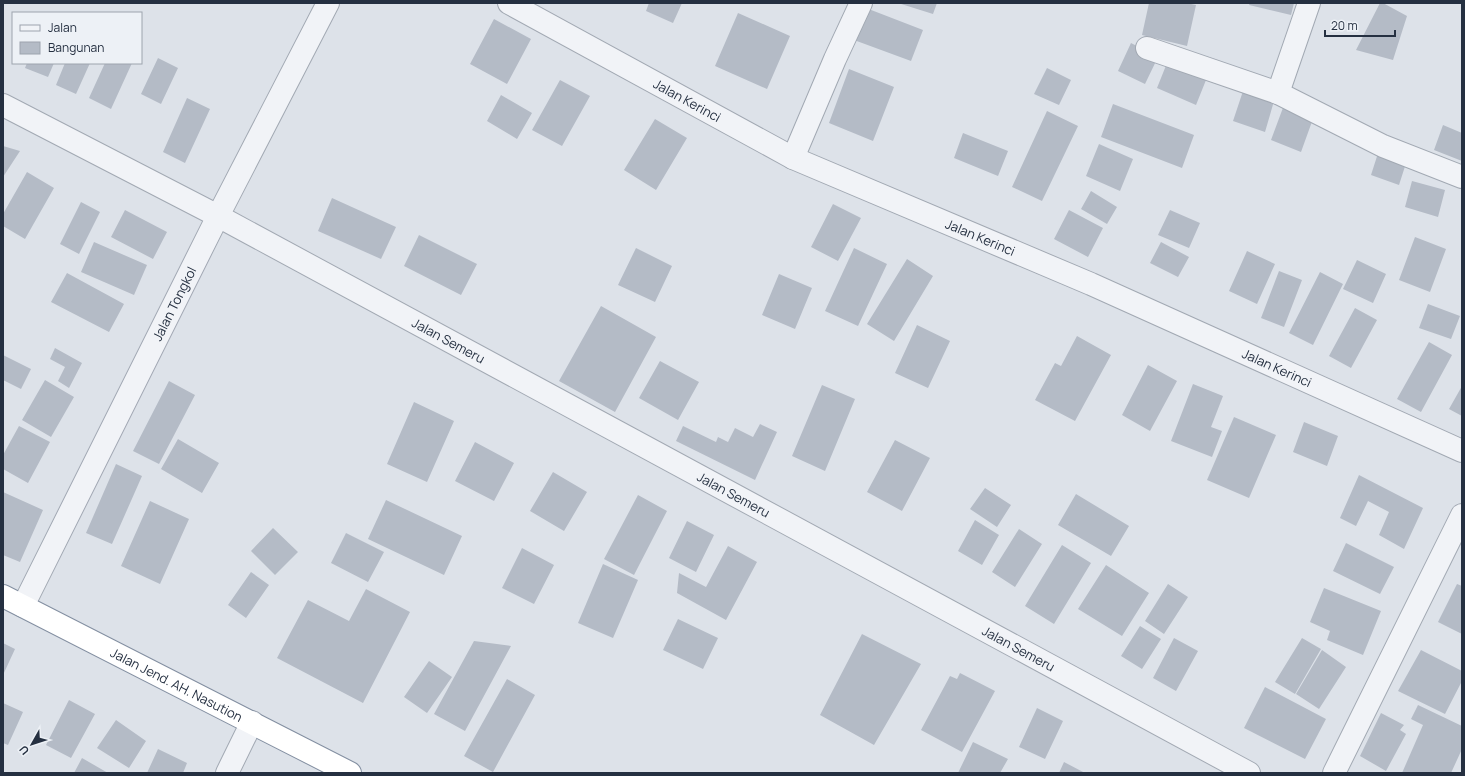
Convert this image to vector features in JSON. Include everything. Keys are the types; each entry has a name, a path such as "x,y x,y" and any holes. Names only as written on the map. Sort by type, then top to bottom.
{"highway":[{"name":"Jalan Jend. AH. Nasution","path":"3,596 350,773"}],"street":[{"name":"Jalan Tongkol","path":"23,606 218,216 328,3"},
{"name":"Jalan Kerinci","path":"509,3 793,158 1091,284 1462,451"},
{"path":"793,158 835,59 861,3"},
{"path":"1278,93 1309,3"},
{"path":"1147,48 1278,93 1384,146 1462,176"},
{"name":"Jalan Semeru","path":"3,105 218,216 1249,773"},
{"path":"1334,773 1462,515"},
{"path":"227,773 252,722"}],"building":[{"path":"649,3 682,3 673,23 646,11"},
{"path":"898,3 937,3 933,14"},
{"path":"1149,3 1186,3 1196,5 1187,46 1142,35"},
{"path":"1250,3 1294,3 1291,15 1249,5"},
{"path":"1380,3 1383,3 1407,16 1393,60 1356,50"},
{"path":"866,8 923,30 911,61 854,40"},
{"path":"738,13 790,36 767,89 715,66"},
{"path":"494,19 531,39 507,84 470,64"},
{"path":"1131,43 1158,57 1145,84 1118,71"},
{"path":"158,58 178,68 161,104 141,94"},
{"path":"1169,58 1208,75 1196,105 1157,88"},
{"path":"27,64 54,64 48,77 25,68"},
{"path":"65,64 90,64 76,94 56,85"},
{"path":"105,64 132,64 111,109 89,98"},
{"path":"1047,68 1071,80 1059,105 1034,94"},
{"path":"849,69 894,87 873,141 829,123"},
{"path":"560,80 590,96 562,146 532,130"},
{"path":"1243,91 1274,101 1265,132 1233,121"},
{"path":"501,95 532,113 517,139 487,121"},
{"path":"187,98 210,109 185,163 163,152"},
{"path":"1113,104 1194,135 1182,168 1101,137"},
{"path":"1284,105 1314,116 1301,152 1271,140"},
{"path":"1047,111 1078,126 1042,201 1012,187"},
{"path":"655,119 687,138 656,190 624,170"},
{"path":"1443,125 1462,133 1462,161 1434,150"},
{"path":"963,133 1008,151 998,176 954,158"},
{"path":"1099,144 1133,159 1120,191 1086,176"},
{"path":"3,146 20,151 3,177"},
{"path":"1380,147 1408,157 1399,185 1371,175"},
{"path":"27,172 54,188 25,239 3,226 3,214"},
{"path":"1412,181 1445,190 1438,217 1405,207"},
{"path":"1091,191 1117,207 1107,224 1081,209"},
{"path":"332,198 396,227 381,259 318,231"},
{"path":"81,202 100,212 79,254 60,244"},
{"path":"833,204 861,218 838,261 811,247"},
{"path":"125,210 167,232 153,259 111,237"},
{"path":"1069,210 1103,228 1088,257 1054,239"},
{"path":"1170,210 1200,223 1189,248 1158,235"},
{"path":"419,235 477,264 461,295 404,266"},
{"path":"1415,237 1446,249 1430,292 1399,280"},
{"path":"94,242 147,265 134,295 81,272"},
{"path":"1161,242 1189,257 1178,277 1150,263"},
{"path":"636,248 672,266 655,302 618,285"},
{"path":"854,248 887,264 858,326 825,311"},
{"path":"1247,251 1275,264 1257,304 1229,291"},
{"path":"907,259 933,276 894,341 867,324"},
{"path":"1357,260 1386,274 1373,303 1343,289"},
{"path":"1279,271 1302,280 1284,327 1261,318"},
{"path":"1320,272 1343,284 1313,345 1289,333"},
{"path":"67,273 124,304 109,332 51,302"},
{"path":"779,274 812,288 795,329 762,315"},
{"path":"1428,304 1460,316 1451,339 1419,328"},
{"path":"601,306 656,337 615,412 559,381"},
{"path":"1355,308 1377,320 1351,368 1329,356"},
{"path":"917,325 950,341 928,388 895,373"},
{"path":"1077,336 1111,355 1075,421 1035,400 1055,363 1061,366"},
{"path":"1429,342 1452,355 1421,412 1397,399"},
{"path":"55,348 82,363 69,388 58,381 65,367 50,359"},
{"path":"3,355 31,369 21,389 3,380"},
{"path":"660,361 699,382 678,420 639,398"},
{"path":"1148,365 1177,381 1150,431 1122,415"},
{"path":"45,380 74,397 51,437 22,420"},
{"path":"169,381 195,395 159,464 133,451"},
{"path":"1193,384 1223,396 1211,427 1222,431 1212,457 1171,441"},
{"path":"822,385 855,399 825,471 792,456"},
{"path":"1462,386 1462,416 1449,409"},
{"path":"414,402 454,421 427,482 387,464"},
{"path":"1234,417 1276,435 1249,498 1207,480"},
{"path":"1304,422 1338,436 1327,466 1293,452"},
{"path":"760,424 777,432 755,480 676,441 683,426 716,442 718,437 728,442 735,428 753,437"},
{"path":"19,426 50,442 28,483 3,469 3,455"},
{"path":"178,439 219,463 202,493 161,469"},
{"path":"895,440 930,458 902,511 867,492"},
{"path":"475,442 514,463 494,501 455,481"},
{"path":"116,464 142,476 112,544 86,533"},
{"path":"553,472 587,492 564,531 530,511"},
{"path":"1359,475 1423,508 1404,549 1379,535 1389,512 1368,501 1356,526 1340,518"},
{"path":"985,488 1011,505 997,527 970,509"},
{"path":"3,492 43,510 20,562 3,555"},
{"path":"1076,494 1129,526 1111,556 1058,525"},
{"path":"638,495 667,511 634,575 604,559"},
{"path":"386,500 462,536 444,575 368,539"},
{"path":"150,501 189,519 160,584 121,566"},
{"path":"975,520 999,535 982,565 958,551"},
{"path":"687,521 714,535 696,572 669,558"},
{"path":"273,528 298,552 275,575 251,551"},
{"path":"1019,529 1042,544 1015,587 992,572"},
{"path":"346,533 384,552 368,582 331,563"},
{"path":"1346,543 1394,567 1380,594 1333,571"},
{"path":"1062,545 1091,563 1054,624 1025,606"},
{"path":"728,546 757,562 726,620 677,593 679,573 706,587"},
{"path":"522,548 554,565 534,604 502,588"},
{"path":"603,564 638,580 613,638 578,623"},
{"path":"1106,565 1149,593 1122,636 1078,609"},
{"path":"251,572 269,585 246,618 228,605"},
{"path":"1168,584 1188,597 1164,634 1145,621"},
{"path":"1457,584 1462,586 1462,634 1438,622"},
{"path":"1324,588 1381,611 1363,655 1327,640 1330,631 1310,622"},
{"path":"366,589 410,612 363,703 277,658 308,600 349,621"},
{"path":"678,619 718,638 703,669 663,650"},
{"path":"1140,626 1161,639 1142,669 1121,656"},
{"path":"862,634 921,664 874,745 820,715"},
{"path":"1174,638 1198,651 1176,691 1153,678"},
{"path":"1302,638 1321,649 1295,694 1275,682"},
{"path":"474,641 511,646 465,731 434,714"},
{"path":"3,643 15,649 3,675"},
{"path":"1322,650 1346,667 1319,709 1296,694"},
{"path":"1421,650 1462,671 1462,681 1445,714 1398,691"},
{"path":"429,661 452,677 427,713 404,697"},
{"path":"960,673 995,691 962,752 921,730 950,676 957,679"},
{"path":"507,679 535,695 493,772 464,756"},
{"path":"1265,687 1326,719 1305,759 1244,728"},
{"path":"69,700 95,714 71,758 46,745"},
{"path":"3,703 23,712 8,745 3,743"},
{"path":"1418,705 1462,726 1462,749 1451,773 1402,773 1423,725 1411,719"},
{"path":"1037,708 1063,721 1045,759 1019,747"},
{"path":"1381,713 1404,725 1400,730 1406,734 1386,771 1360,756"},
{"path":"116,720 146,741 129,768 97,748"},
{"path":"973,742 1008,759 1000,773 958,773"},
{"path":"158,749 187,763 183,773 147,773"},
{"path":"82,758 108,773 74,773"},
{"path":"1064,762 1085,773 1059,773"}]}
